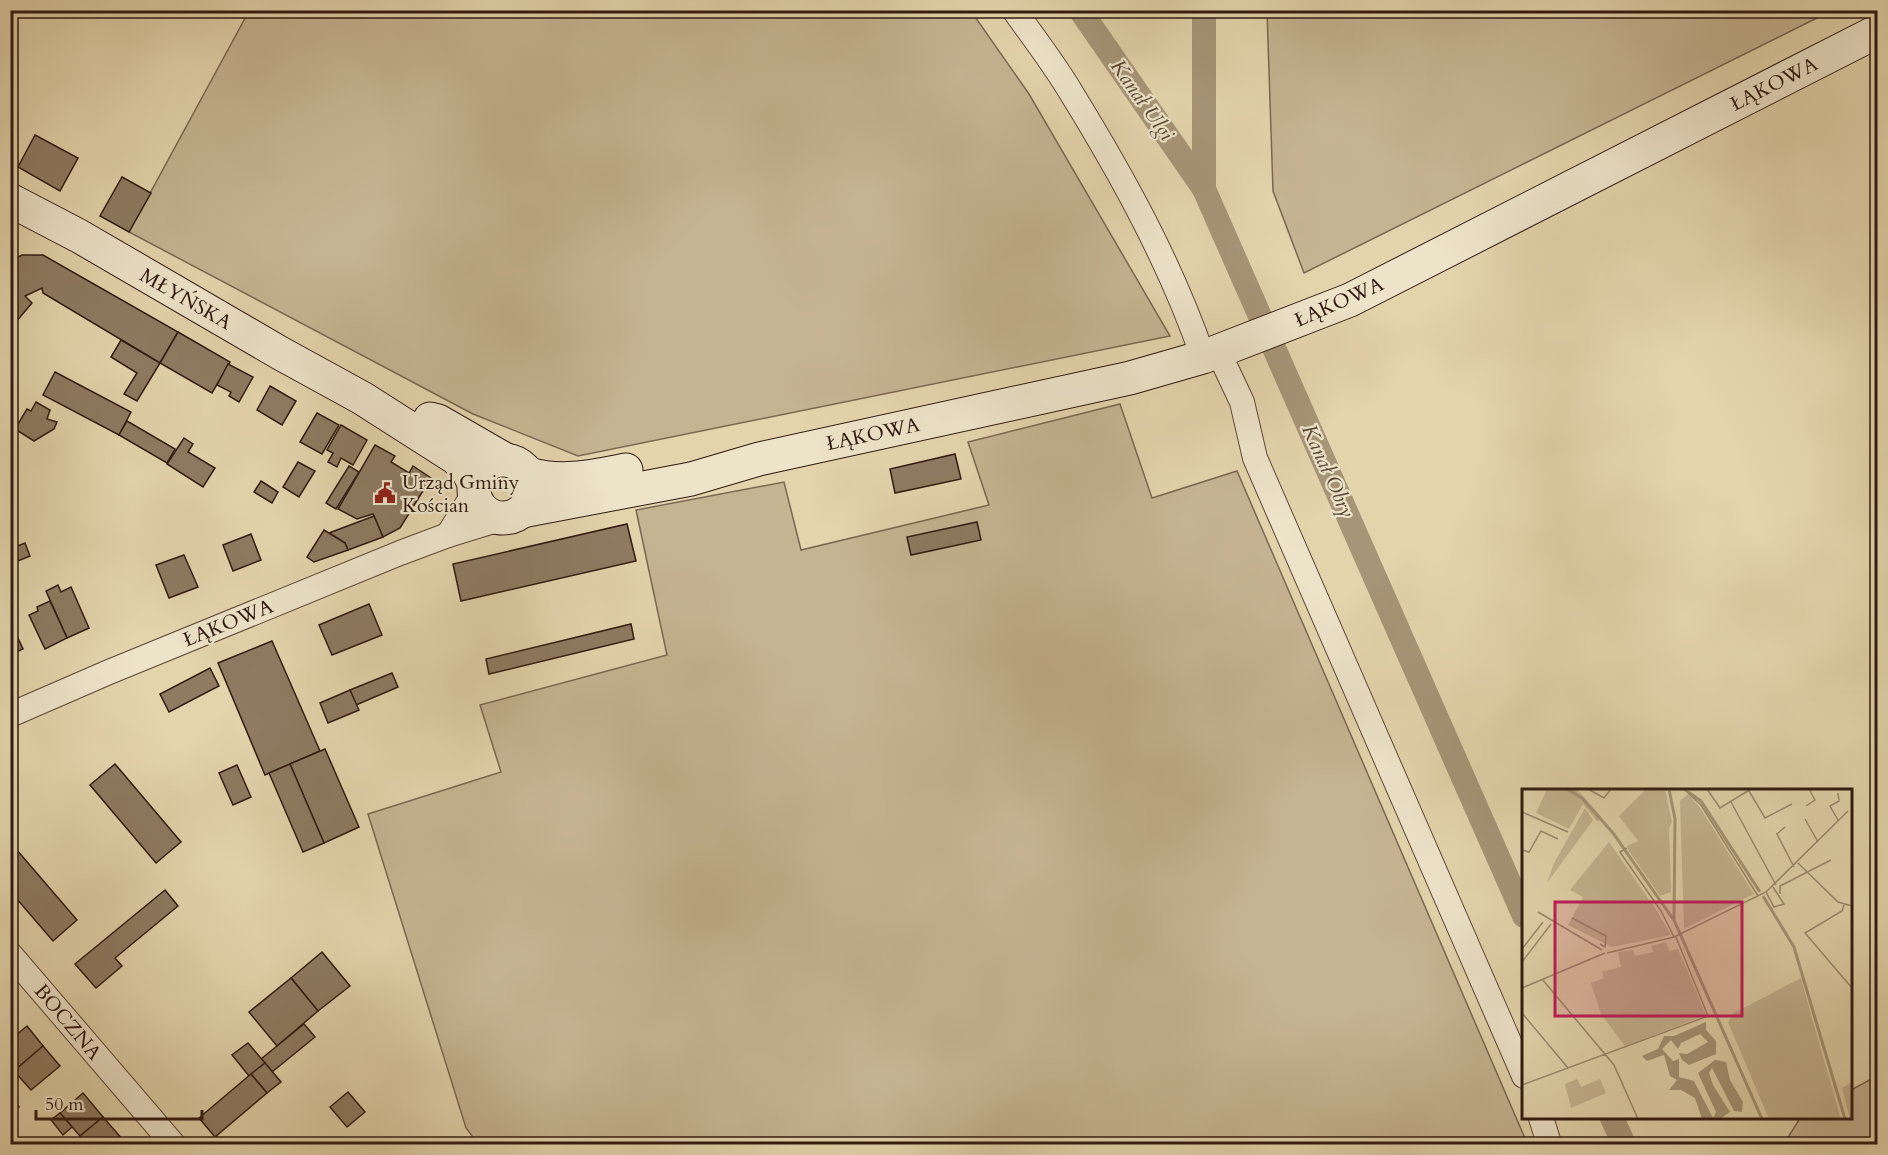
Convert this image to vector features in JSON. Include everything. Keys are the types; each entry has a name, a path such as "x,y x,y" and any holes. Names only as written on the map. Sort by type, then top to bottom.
{"street":[{"path":"1014,10 1071,92 1137,205 1193,328 1216,352 1242,402 1255,458 1522,1071"},
{"name":"ŁĄKOWA","path":"10,715 448,535 513,515 691,479 759,459 1130,378 1216,352 1350,300 1878,31"},
{"name":"MŁYŃSKA","path":"10,200 79,236 362,398 456,458 468,471 474,488"},
{"name":"MŁYŃSKA","path":"362,398 438,421 517,467"},
{"name":"ŁĄKOWA","path":"517,467 542,478 588,477 685,458 759,459"},
{"path":"448,535 474,488 478,473 494,461 517,467 533,484 533,494 529,504 513,515 493,516 477,503 474,488"},
{"name":"BOCZNA","path":"10,954 173,1144"},
{"path":"1541,1119 1548,1140 1545,1144"}],"shaded area":[{"path":"1267,10 1831,11 1304,273 1273,191"},
{"path":"249,11 971,11 1029,94 1170,336 578,456 473,414 129,232"},
{"path":"1120,404 1152,498 1237,471 1527,1143 478,1144 466,1128 368,814 501,772 480,705 667,655 636,510 784,482 801,550 989,505 968,442"},
{"path":"1877,1076 1877,1144 1784,1144 1799,1119 1852,1119 1852,1089"}],"building":[{"path":"35,135 78,158 60,191 18,167"},
{"path":"122,177 151,193 129,232 100,216"},
{"path":"22,255 43,255 178,332 160,363 43,293 42,288 25,296 32,303 10,329 10,261"},
{"path":"178,332 230,362 212,393 160,363"},
{"path":"121,340 160,363 137,401 124,394 137,373 111,357"},
{"path":"228,364 253,377 239,402 229,396 231,392 217,385"},
{"path":"55,372 131,412 119,435 43,395"},
{"path":"270,386 296,401 282,425 257,410"},
{"path":"36,402 50,410 47,419 57,422 54,429 34,441 15,429 27,409 31,411"},
{"path":"317,413 339,425 322,454 300,442"},
{"path":"127,421 175,449 167,463 119,435"},
{"path":"341,425 367,440 353,465 341,458 337,467 328,462 333,453 327,450"},
{"path":"184,438 193,444 188,452 215,468 203,487 167,464"},
{"name":"Urząd Gminy Kościan","path":"375,445 395,456 391,462 409,473 413,466 431,478 400,528 383,537 373,514 357,519 338,509"},
{"path":"955,454 961,479 895,493 890,469"},
{"path":"298,462 315,471 299,497 283,487"},
{"path":"349,466 359,472 336,509 326,503"},
{"path":"261,481 278,492 272,503 254,492"},
{"path":"374,516 383,537 348,550 345,543 329,533"},
{"path":"977,522 981,540 911,555 907,537"},
{"path":"627,524 636,561 461,601 453,564"},
{"path":"324,530 345,543 348,550 314,562 307,557"},
{"path":"251,534 261,560 233,571 223,545"},
{"path":"25,543 30,556 13,563 10,549"},
{"path":"184,555 198,587 169,598 156,565"},
{"path":"58,585 61,592 71,587 89,628 67,638 46,591"},
{"path":"50,601 67,638 45,649 29,615 38,611 37,607"},
{"path":"369,604 382,635 332,655 319,625"},
{"path":"10,621 23,649 10,655"},
{"path":"631,624 634,639 489,674 486,659"},
{"path":"272,641 320,751 265,775 218,663"},
{"path":"210,668 219,686 169,712 160,694"},
{"path":"392,673 398,687 356,705 350,690"},
{"path":"350,690 359,710 328,723 320,703"},
{"path":"325,749 359,827 324,843 290,764"},
{"path":"115,764 181,842 156,863 90,785"},
{"path":"290,764 324,843 303,852 269,773"},
{"path":"237,765 251,797 233,805 219,773"},
{"path":"10,842 77,920 53,941 10,891"},
{"path":"165,890 178,906 115,958 122,966 96,988 75,964"},
{"path":"322,952 350,986 318,1011 291,978"},
{"path":"291,978 318,1011 277,1046 249,1012"},
{"path":"304,1024 315,1037 272,1072 261,1059"},
{"path":"27,1026 43,1046 14,1071 10,1066 10,1040"},
{"path":"248,1043 265,1063 249,1076 232,1055"},
{"path":"43,1046 60,1066 31,1090 14,1071"},
{"path":"265,1063 281,1082 267,1093 251,1074"},
{"path":"251,1074 267,1093 215,1137 199,1118"},
{"path":"348,1092 365,1112 347,1127 330,1107"},
{"path":"83,1093 103,1117 80,1136 60,1113"},
{"path":"10,1096 19,1107 10,1114"},
{"path":"60,1113 72,1127 63,1135 51,1120"},
{"path":"103,1117 123,1140 118,1144 87,1144 80,1136"}],"waterway":[{"name":"Kanał Ulgi","path":"1080,10 1204,189"},
{"name":"Kanał Obry","path":"1204,10 1204,189 1522,911"},
{"name":"Kanał Obry","path":"1612,1119 1624,1144"}],"place":[{"name":"Urząd Gminy Kościan","path":"385,493"}]}
